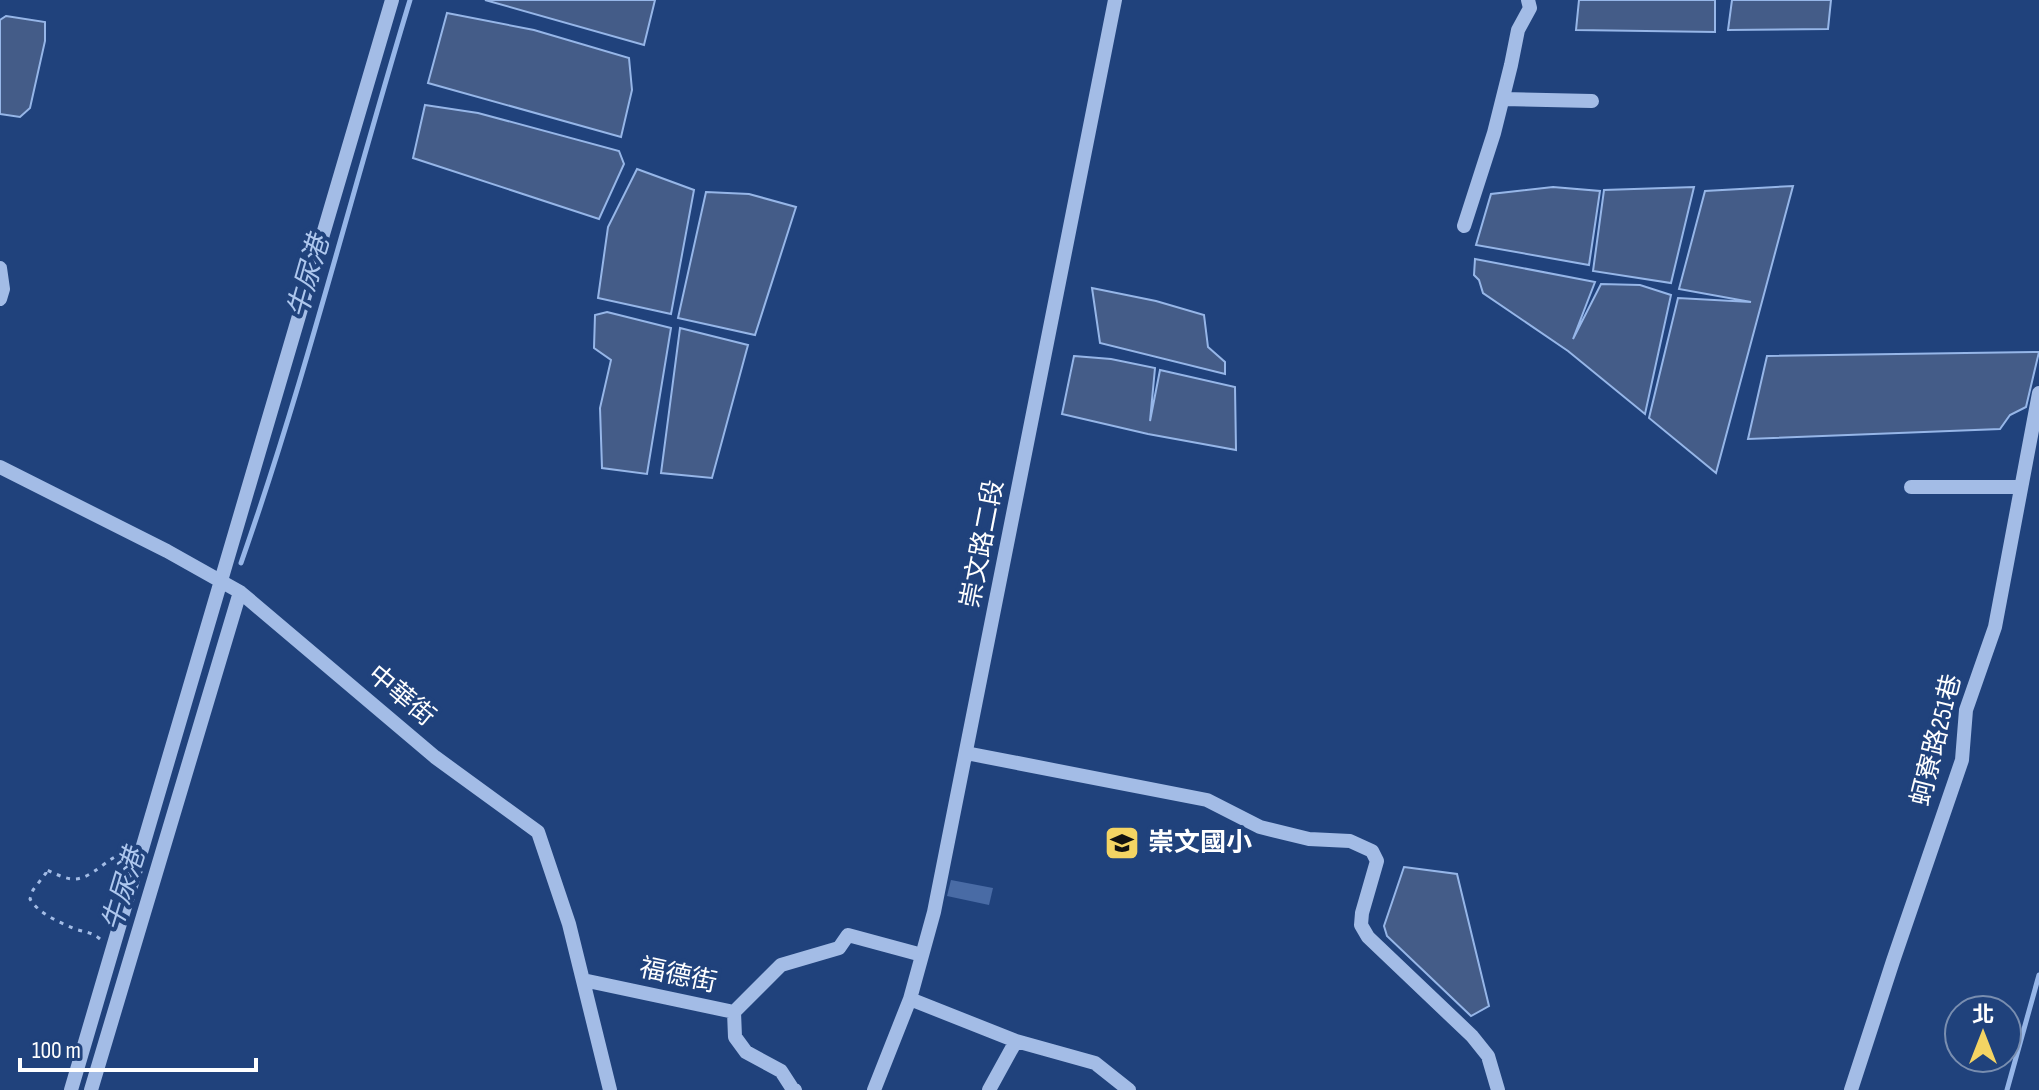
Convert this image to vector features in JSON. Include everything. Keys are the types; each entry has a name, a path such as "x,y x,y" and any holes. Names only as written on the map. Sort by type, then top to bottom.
{"street":[{"path":"71,1090 392,0"},
{"name":"崇文路二段","path":"874,1090 910,999 934,912 1115,0"},
{"path":"1464,226 1494,133 1518,30 1530,8 1528,0"},
{"path":"1503,99 1592,101"},
{"path":"0,268 3,289 0,299"},
{"name":"蚵寮路251巷","path":"1851,1090 1962,760 1966,710 1995,627 2039,393"},
{"name":"中華街","path":"0,467 167,551 240,592 435,757 538,832 569,924 610,1090"},
{"path":"1911,487 2021,487"},
{"path":"91,1090 240,592"},
{"path":"966,753 1207,800 1260,827 1309,839 1350,841 1372,851 1377,861 1361,925 1368,937 1472,1036 1488,1056 1498,1090"},
{"name":"福德街","path":"583,980 734,1012 781,965 839,948 848,935 922,955"},
{"path":"910,999 1016,1041 1095,1063 1129,1090"},
{"path":"734,1012 735,1037 746,1052 781,1071 795,1090"},
{"path":"989,1090 1016,1041"}],"path":[{"path":"113,949 92,932 78,930 42,912 30,899 46,873 45,869 66,879 86,878 115,856 123,853 140,856"}],"water":[{"path":"485,0 655,0 644,45"},
{"path":"1579,0 1715,0 1715,32 1576,30"},
{"path":"1732,0 1831,0 1828,29 1728,30"},
{"path":"447,13 534,30 629,58 632,90 621,137 428,83"},
{"path":"6,16 45,22 45,41 30,108 20,117 0,114 0,20"},
{"path":"425,105 478,113 619,151 624,164 599,219 413,158"},
{"path":"637,169 694,190 671,314 598,298 608,227"},
{"path":"1793,186 1716,473 1649,418 1678,298 1751,302 1679,289 1705,191"},
{"path":"1553,187 1600,191 1589,265 1476,245 1491,194"},
{"path":"1694,187 1671,283 1593,271 1604,190"},
{"path":"706,192 749,194 796,207 755,335 678,318"},
{"path":"1475,259 1595,282 1573,339 1601,284 1640,285 1671,295 1645,414 1568,351 1483,293 1474,275"},
{"path":"1092,288 1204,315 1208,347 1225,362 1225,374 1100,343"},
{"path":"607,312 671,328 647,474 602,468 600,408 611,360 594,348 595,315"},
{"path":"680,328 748,345 712,478 661,473"},
{"path":"2039,352 2026,407 2010,415 2000,429 1748,439 1767,356"},
{"path":"1074,356 1111,359 1155,368 1150,421 1160,370 1235,387 1236,450 1062,414"},
{"path":"1404,867 1457,874 1489,1006 1471,1016 1387,936 1384,926"}],"building":[{"path":"951,880 993,888 989,905 947,896"}],"waterway":[{"name":"牛尿港","path":"241,563 308,353 410,0"},
{"path":"2007,1090 2039,975"}],"place":[{"name":"崇文國小","path":"1122,843"}]}
